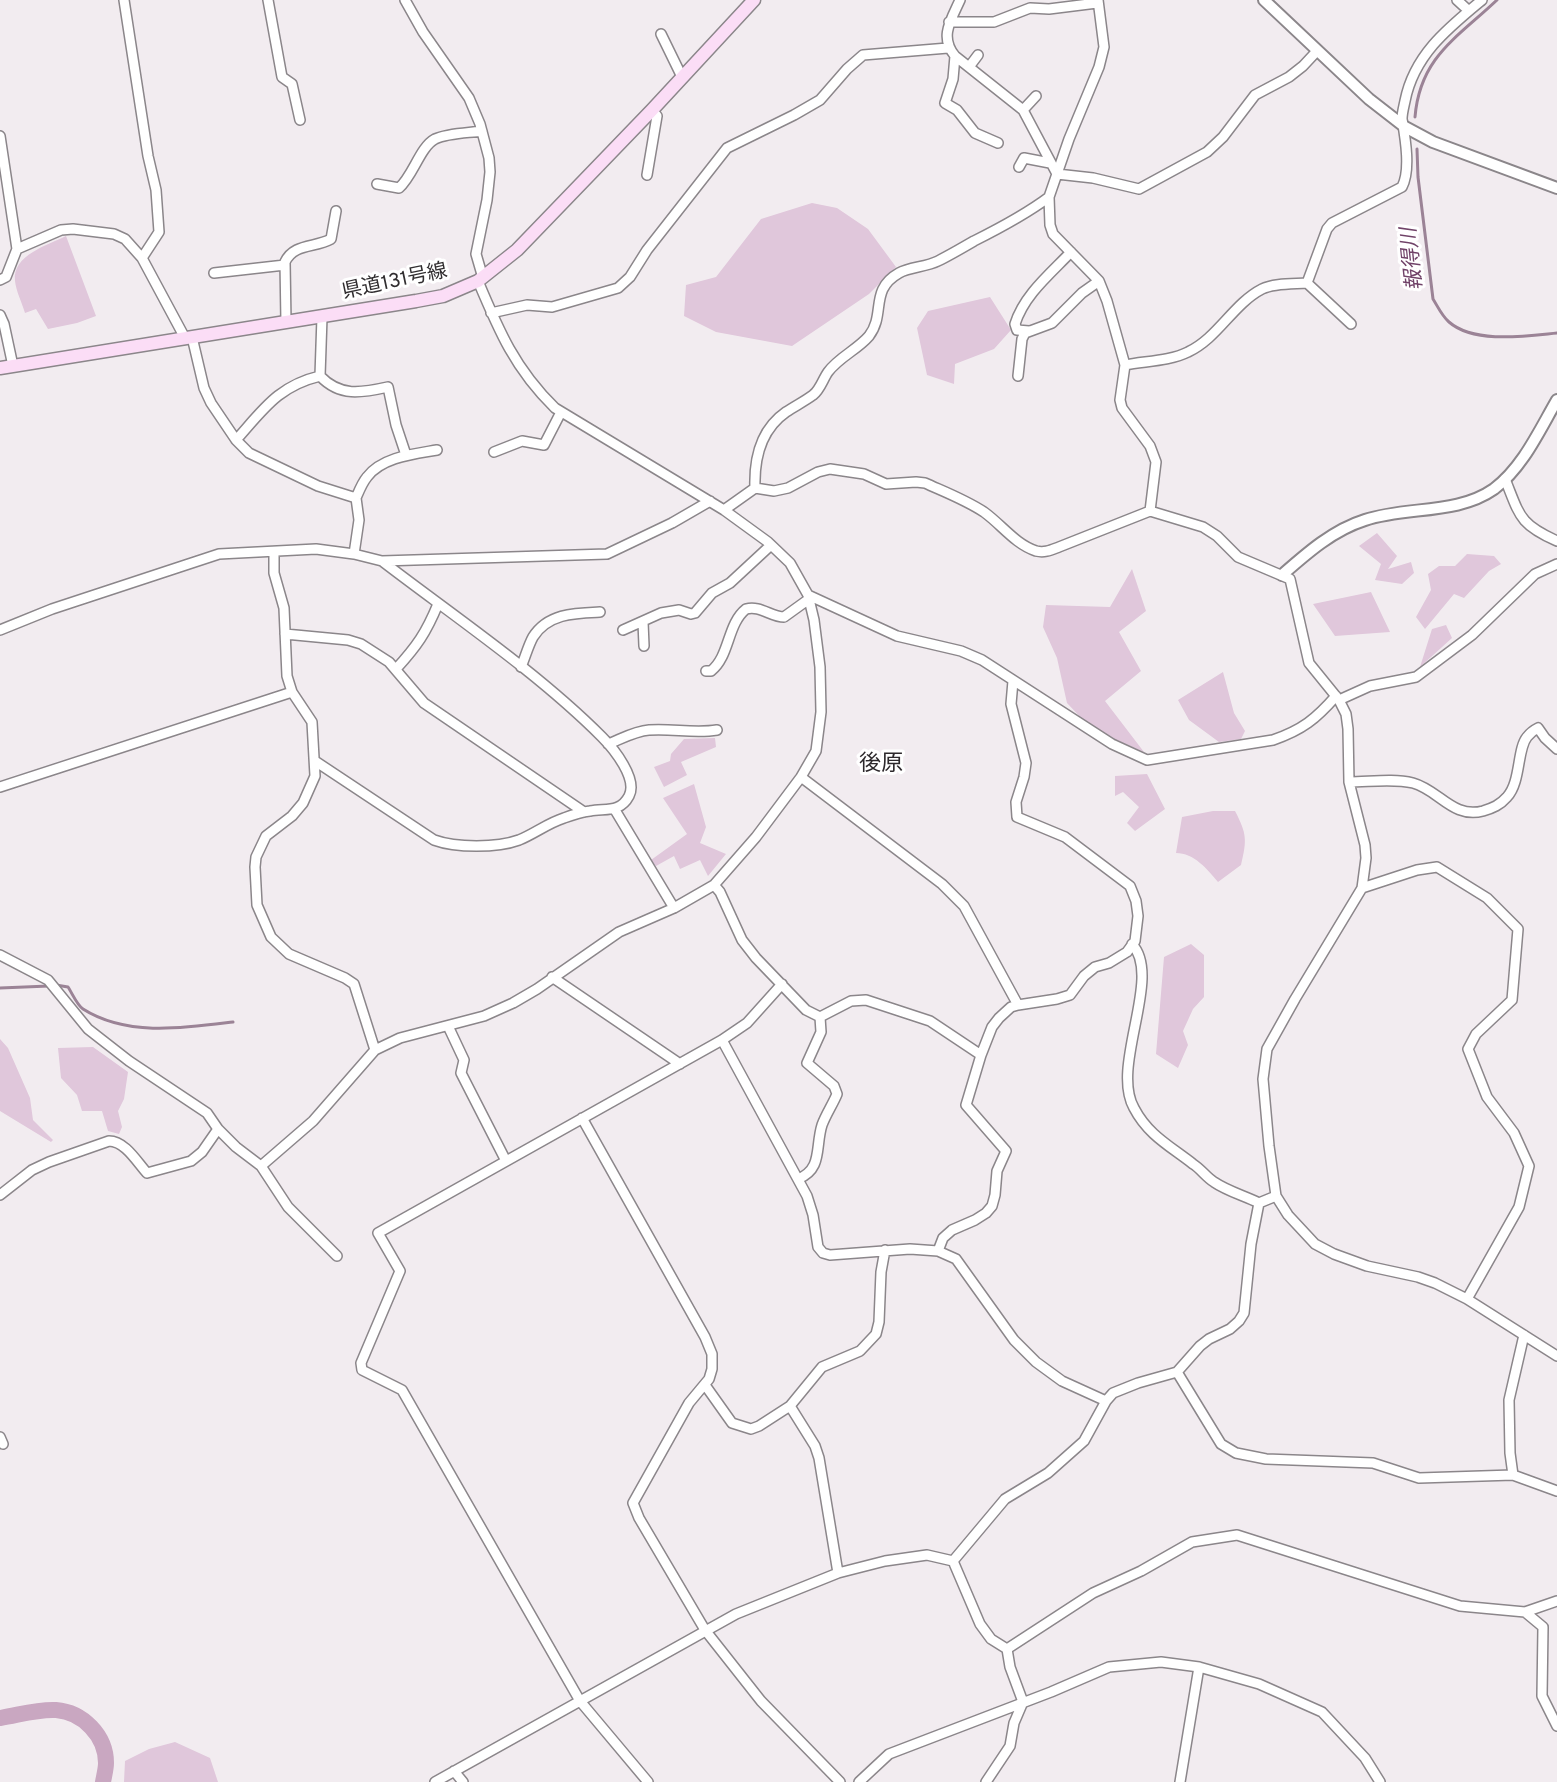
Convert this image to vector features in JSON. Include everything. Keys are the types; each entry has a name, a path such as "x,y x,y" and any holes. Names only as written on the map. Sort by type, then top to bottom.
{"main road":[{"name":"県道131号線","path":"0,368 438,297 480,279 517,250 754,0"}],"street":[{"path":"124,0 148,156 156,190 159,232 142,258"},
{"path":"268,0 282,77 292,84 300,120"},
{"path":"261,1166 313,1121 375,1050 400,1038 484,1016 513,1003 619,932 674,909 714,885 756,837 801,777 816,751 821,712 814,620 809,597 790,563 771,545 724,510 561,412 540,393 520,368 491,313 480,279 476,254 490,172 477,114 469,98 423,32 405,0"},
{"path":"960,0 949,22 948,48 1023,111 1057,174"},
{"path":"1264,0 1369,99 1405,127 1442,146 1557,188"},
{"path":"1457,0 1469,11"},
{"path":"1307,283 1332,223 1402,187 1407,179 1405,127 1402,117 1407,92 1420,61 1431,45 1482,0"},
{"path":"949,22 994,22 1028,4 1048,9 1097,2 1104,47 1100,67 1069,139 1049,197 1050,225 1053,234 1099,281 1107,301 1125,365 1120,399 1122,408 1150,446 1156,462 1150,511"},
{"path":"661,34 682,77"},
{"path":"491,313 527,305 552,307 618,288 630,277 647,250 727,148 794,115 820,99 846,69 863,55 948,48"},
{"path":"1057,174 1093,178 1139,189 1207,152 1223,137 1254,95 1289,77 1304,66 1317,51"},
{"path":"969,67 978,55"},
{"path":"955,56 953,79 945,103 957,110 975,133 998,142"},
{"path":"1023,111 1036,96"},
{"path":"940,115 948,106"},
{"path":"647,175 657,116 652,110"},
{"path":"377,184 399,188 427,147 438,138 482,131"},
{"path":"0,136 17,249 6,277 0,280"},
{"path":"1019,167 1024,158 1050,163"},
{"path":"755,488 754,469 758,450 766,431 784,413 816,394 829,370 844,355 867,338 878,323 879,294 898,273 923,267 946,257 1017,220 1049,197"},
{"path":"286,322 285,264 288,256 296,249 331,238 336,211"},
{"path":"17,249 61,231 114,234 125,239 142,258 188,337 204,388 211,403 236,440 249,453 260,459 318,486 356,498"},
{"path":"1029,331 1017,330 1014,324 1019,312 1031,294 1071,252"},
{"path":"214,273 285,264"},
{"path":"1018,376 1024,333 1053,323 1082,293 1099,281"},
{"path":"1125,365 1178,356 1189,351 1202,343 1261,289 1272,286 1307,283 1351,324"},
{"path":"0,315 13,366"},
{"path":"322,317 320,375 332,386 349,392 360,393 388,387 396,425 406,455"},
{"path":"236,440 275,397 302,380 320,375"},
{"path":"1282,575 1312,549 1341,530 1365,520 1397,512 1456,505 1492,490 1517,467 1557,400"},
{"path":"494,452 522,441 544,445 561,412"},
{"path":"354,554 359,520 356,498 366,477 374,469 406,455 437,450"},
{"path":"724,510 755,488 774,491 788,488 818,472 830,469 864,474 886,484 925,483 983,512 1004,527 1020,544 1045,552 1150,511 1203,527 1217,536 1238,557 1290,579 1309,663 1338,698 1346,714 1349,782 1365,845 1366,872 1362,888 1295,999 1268,1049 1263,1079 1276,1196 1288,1215 1316,1244 1334,1254 1367,1266 1436,1283 1467,1299 1557,1356"},
{"path":"1506,479 1518,510 1527,525 1557,541"},
{"path":"0,630 52,609 194,560 219,554 316,549 354,554 382,561 607,554 672,523 710,501"},
{"path":"624,630 661,612 679,610 695,613 712,593 730,583 771,545"},
{"path":"274,552 274,573 284,608 287,676 292,692 312,722 315,776 303,803 292,816 266,836 256,857 258,905 271,937 289,954 354,984 375,1050"},
{"path":"315,761 434,840 449,845 505,844 520,840 559,819 584,812 615,810 631,793 632,781 608,744 521,667 382,561"},
{"path":"809,597 897,636 961,651 982,660 1112,744 1147,759 1273,740 1310,723 1338,698 1370,686 1416,677 1472,635 1534,574 1557,564"},
{"path":"705,672 711,671 720,661 737,620 746,609 758,608 777,617 784,617 809,597"},
{"path":"396,669 418,645 438,603"},
{"path":"521,667 534,636 550,622 570,613 600,612"},
{"path":"643,622 644,646"},
{"path":"285,634 348,640 362,644 396,669 424,703 584,812"},
{"path":"938,1251 943,1238 952,1230 975,1220 992,1206 997,1171 1006,1151 966,1105 992,1028 1011,1007 1057,999 1070,994 1084,976 1095,967 1109,963 1127,952 1135,941 1138,916 1136,901 1130,886 1065,837 1017,816 1015,807 1026,763 1011,704 1013,681"},
{"path":"0,787 292,692"},
{"path":"1349,782 1414,783 1453,808 1475,813 1499,805 1509,795 1516,779 1526,737 1538,728 1545,738 1557,748"},
{"path":"608,744 648,730 702,732 717,730"},
{"path":"801,777 942,884 964,906 1018,1005"},
{"path":"615,810 674,909"},
{"path":"1362,888 1418,870 1437,867 1487,897 1518,929 1512,1000 1476,1034 1468,1049 1486,1096 1514,1133 1529,1166 1519,1207 1467,1299"},
{"path":"714,885 720,892 742,940 756,958 806,1010 820,1017"},
{"path":"1132,944 1140,957 1142,966 1140,1005 1135,1020 1127,1077 1127,1089 1132,1107 1144,1124 1164,1144 1193,1163 1214,1182 1259,1203 1276,1196"},
{"path":"0,955 48,980 88,1029 129,1061 207,1113 218,1129 236,1147 261,1166 288,1207 337,1256"},
{"path":"552,977 680,1064"},
{"path":"648,1782 580,1701 402,1390 362,1371 361,1363 400,1272 378,1233 722,1040 747,1023 782,984"},
{"path":"820,1017 851,1001 866,1000 930,1021 981,1055"},
{"path":"798,1179 809,1174 813,1167 821,1128 837,1094 834,1086 807,1063 821,1032 820,1017"},
{"path":"448,1026 464,1060 461,1073 506,1161"},
{"path":"722,1040 798,1179 810,1205 818,1247 823,1253 830,1255 910,1249 938,1251 956,1260 1014,1340 1036,1362 1062,1381 1106,1401"},
{"path":"582,1118 705,1337 712,1354 712,1369 705,1385 689,1403 633,1503 639,1518 705,1630 760,1701 840,1782"},
{"path":"0,1195 32,1170 109,1141 116,1141 122,1146 147,1173 191,1161 202,1152 218,1129"},
{"path":"953,1561 1005,1498 1048,1473 1084,1441 1106,1401 1113,1393 1177,1372 1200,1346 1239,1322 1244,1312 1249,1262 1259,1203"},
{"path":"705,1385 732,1423 751,1429 790,1406 822,1367 860,1351 876,1334 885,1250"},
{"path":"1514,1475 1510,1453 1509,1400 1524,1335"},
{"path":"1177,1372 1221,1444 1236,1453 1266,1459 1373,1463 1419,1478 1514,1475 1557,1491"},
{"path":"790,1406 815,1446 819,1458 838,1573"},
{"path":"1007,1649 1093,1593 1192,1542 1237,1535 1460,1606 1526,1612 1557,1601"},
{"path":"435,1782 736,1614 838,1573 913,1556 927,1555 953,1561"},
{"path":"953,1561 980,1624 990,1639 1007,1649"},
{"path":"1526,1612 1543,1627 1542,1696 1557,1726"},
{"path":"986,1782 1010,1746 1014,1723 1023,1702 1010,1667 1007,1649"},
{"path":"859,1782 890,1754 1109,1666 1161,1662 1199,1667 1259,1684 1322,1712 1365,1758 1380,1782"},
{"path":"1180,1782 1199,1667"},
{"path":"454,1771 463,1782"}],"shaded area":[{"path":"812,203 837,208 868,229 896,267 869,294 792,346 716,332 684,316 686,285 716,277 761,219"},
{"path":"66,236 96,316 48,329 36,309 25,313 15,281 16,272 19,264 33,252"},
{"path":"990,297 1011,330 994,349 955,364 954,384 927,375 917,328 928,311"},
{"path":"1377,533 1397,556 1388,569 1411,562 1414,573 1402,584 1375,580 1381,564 1359,546"},
{"path":"1467,554 1494,556 1501,564 1489,571 1464,598 1454,594 1425,629 1416,617 1431,590 1428,574 1439,566 1455,566"},
{"path":"1132,569 1146,611 1119,632 1141,671 1105,701 1144,752 1114,739 1085,722 1067,703 1057,658 1043,627 1046,605 1110,607"},
{"path":"1371,592 1390,632 1335,636 1313,604"},
{"path":"1446,625 1452,638 1420,667 1432,629"},
{"path":"1223,672 1234,713 1245,731 1241,739 1219,742 1189,720 1178,700"},
{"path":"715,738 716,747 681,762 687,775 664,787 654,767 670,761 671,754 684,739"},
{"path":"1147,774 1165,809 1135,831 1127,823 1139,807 1123,792 1115,796 1115,776"},
{"path":"694,784 706,827 700,843 726,854 708,876 700,860 680,869 674,856 656,866 651,860 687,834 663,798"},
{"path":"1213,811 1235,811 1245,837 1241,865 1218,882 1205,867 1194,859 1176,853 1182,817"},
{"path":"1191,944 1204,955 1204,997 1193,1009 1183,1031 1188,1045 1178,1068 1156,1054 1164,957"},
{"path":"0,1039 8,1048 30,1098 33,1120 53,1140 51,1142 0,1111"},
{"path":"93,1047 128,1072 124,1099 118,1111 122,1127 119,1134 108,1131 102,1111 82,1111 77,1095 61,1078 58,1048"},
{"path":"175,1742 210,1758 218,1782 124,1782 125,1761 149,1749"}],"waterway":[{"name":"報得川","path":"1415,117 1418,96 1433,64 1443,50 1497,0"},
{"name":"報得川","path":"1417,149 1418,177 1433,299 1444,317 1460,329 1486,336 1516,337 1557,333"},
{"path":"56,985 68,987 83,1009 118,1024 176,1028 233,1022"},
{"path":"0,988 49,986"},
{"path":"0,1718 49,1710 75,1715 91,1727 102,1744 106,1765 103,1782"}],"district":[{"name":"後原","path":"881,766"}]}
